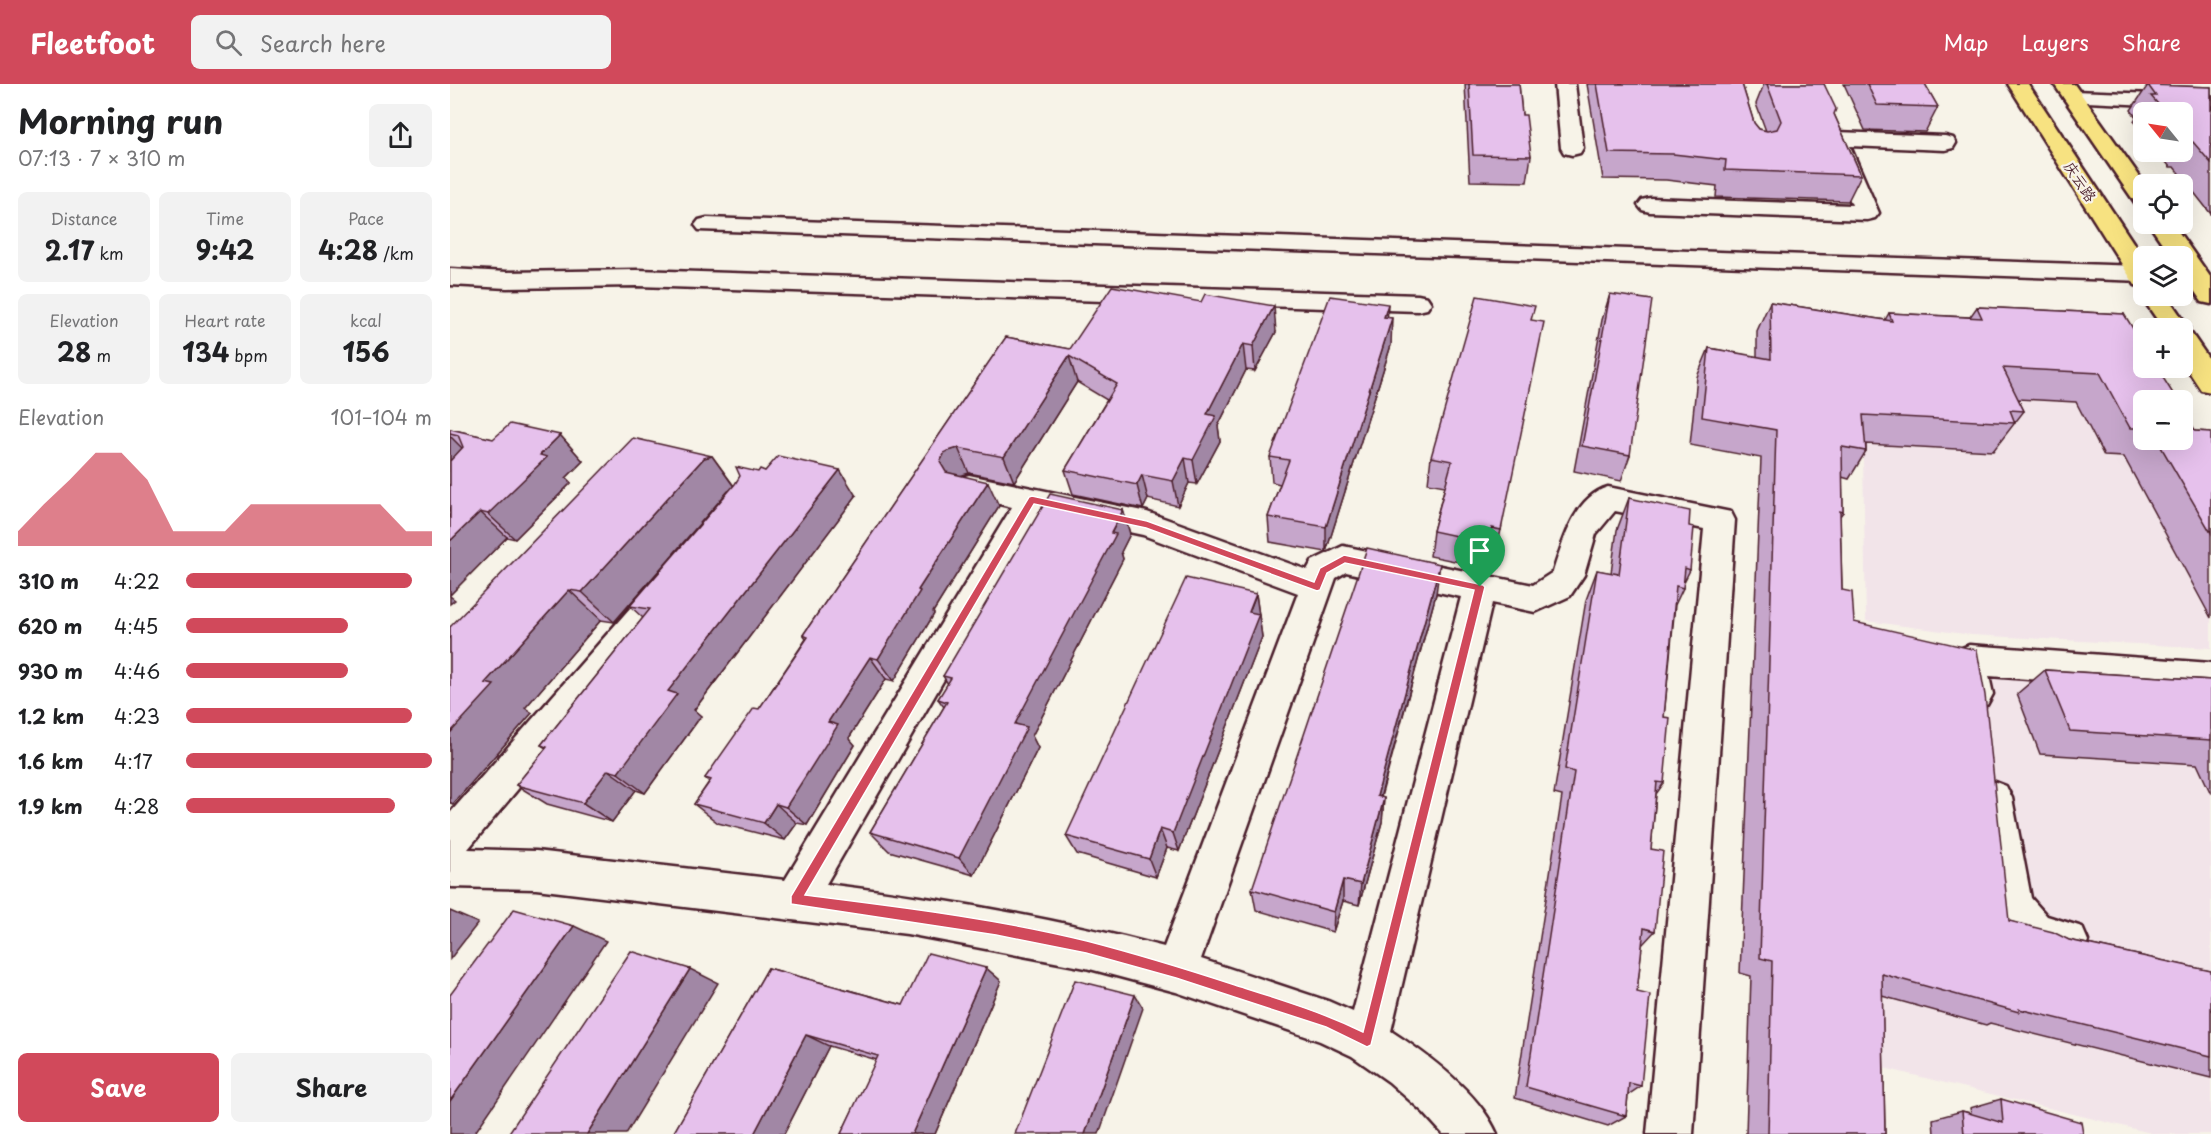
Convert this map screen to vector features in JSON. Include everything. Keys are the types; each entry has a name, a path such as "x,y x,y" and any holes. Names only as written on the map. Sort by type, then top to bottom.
{"main road":[{"name":"庆云路","path":"2018,84 2133,262"},
{"path":"2068,91 2133,183"},
{"path":"2168,234 2211,296"},
{"path":"2193,356 2211,383"}],"street":[{"path":"1565,84 1572,147"},
{"path":"2068,91 2211,102"},
{"path":"1650,205 1867,213 1836,139 1945,143 1934,123"},
{"path":"707,225 2133,276"},
{"path":"450,277 507,280 648,279 1418,303"},
{"path":"969,486 1147,524 1317,587"},
{"path":"1176,971 1323,570 1344,559 1535,599 1553,592 1564,583 1572,571 1580,536 1592,516 1608,498 1720,520 1670,1134"},
{"path":"795,900 1032,500"},
{"path":"450,842 687,563"},
{"path":"1367,1041 1480,587"},
{"path":"2105,949 2036,934 2013,908 1969,660 2211,678"},
{"path":"450,868 536,870 795,900 996,928 1086,947 1176,971 1328,1022 1367,1041 1405,1066 1440,1097 1473,1134"}],"shaded area":[{"path":"1962,316 2133,337 2133,378 2163,378 2171,390 2133,390 2133,450 2193,450 2193,426 2211,456 2211,648 1972,635 1866,621 1862,403 1844,324"},
{"path":"1867,648 1991,676 2211,695 2211,1134 2155,1134 1876,1066"}],"building":[{"path":"1469,84 1519,84 1522,115 1526,115 1531,156 1473,155"},
{"path":"1597,84 1742,84 1754,123 1759,129 1767,131 1777,129 1781,121 1767,84 1824,84 1836,109 1834,114 1861,175 1725,170 1726,160 1673,154 1609,153"},
{"path":"1867,84 1925,84 1938,107 1877,105"},
{"path":"2148,85 2211,87 2211,163 2193,142 2193,102 2156,102 2151,96 2156,96"},
{"path":"1112,286 1201,302 1205,294 1274,306 1253,346 1243,344 1207,414 1216,416 1193,460 1185,458 1173,481 1142,475 1137,485 1065,470 1117,384 1069,356 1004,457 958,448 945,452 940,462 946,472 988,482 918,590 920,591 878,659 870,657 828,722 838,725 786,807 776,804 764,823 694,804 711,780 705,778 754,708 759,709 808,637 803,635 1006,337 1070,349"},
{"path":"1610,294 1652,300 1630,455 1582,446"},
{"path":"1330,296 1388,304 1384,317 1392,318 1326,527 1268,517 1289,460 1270,457"},
{"path":"1477,296 1535,306 1531,320 1544,322 1501,530 1492,528 1489,543 1433,531 1452,461 1431,457"},
{"path":"1770,302 1892,321 1889,313 1982,318 1977,307 2124,314 2133,328 2133,378 2163,378 2171,390 2133,390 2133,428 2130,428 2100,373 2003,368 2024,411 2010,410 2015,423 1863,415 1866,451 1842,447 1843,512 1840,511 1842,590 1852,592 1854,622 1977,650 1985,695 2009,921 2053,932 2069,940 2211,971 2211,1056 2019,1009 2019,1012 1882,974 1885,1134 1768,1134 1772,961 1760,958 1776,430 1702,417 1709,348 1771,359"},
{"path":"510,424 560,435 540,455 547,457 488,514 480,512 450,541 450,461 463,447 458,435 450,433 450,429 493,439"},
{"path":"2193,428 2195,431 2211,432 2211,533 2163,450 2193,450"},
{"path":"633,438 712,456 704,458 582,592 569,590 485,683 494,685 450,733 450,627"},
{"path":"778,456 840,470 668,691 677,694 618,773 608,770 583,803 516,785 547,747 541,745 650,609 630,606 735,484 740,476 736,467 758,472 760,469 765,471"},
{"path":"1050,494 1123,510 1111,533 1116,534 1015,724 1027,727 959,858 870,832 947,702 938,699 951,678 943,676"},
{"path":"1629,498 1690,511 1689,526 1694,527 1690,570 1685,568 1683,588 1676,586 1664,717 1670,718 1664,783 1657,782 1651,849 1663,851 1655,931 1644,928 1637,992 1650,995 1641,1086 1629,1083 1626,1116 1526,1087 1574,772 1565,769 1597,570 1619,574"},
{"path":"1367,548 1440,564 1377,796 1384,798 1361,884 1343,880 1334,912 1252,889"},
{"path":"1186,578 1256,594 1249,612 1259,614 1173,833 1160,829 1149,859 1066,836"},
{"path":"2045,670 2211,680 2211,740 2070,731"},
{"path":"514,909 574,926 450,1101 450,995"},
{"path":"631,951 690,969 587,1134 508,1134"},
{"path":"928,953 986,968 912,1134 841,1134 878,1056 806,1035 754,1134 673,1134 768,968 903,1005"},
{"path":"1075,980 1135,995 1085,1134 1015,1134"},
{"path":"2001,1099 2081,1122 2083,1134 1964,1134 1962,1111 2003,1123"}],"route":[{"path":"1032,500 1147,524 1317,587 1323,570 1344,559 1480,587 1367,1041 1328,1022 1176,971 1086,947 996,928 795,900 1032,500"}]}
